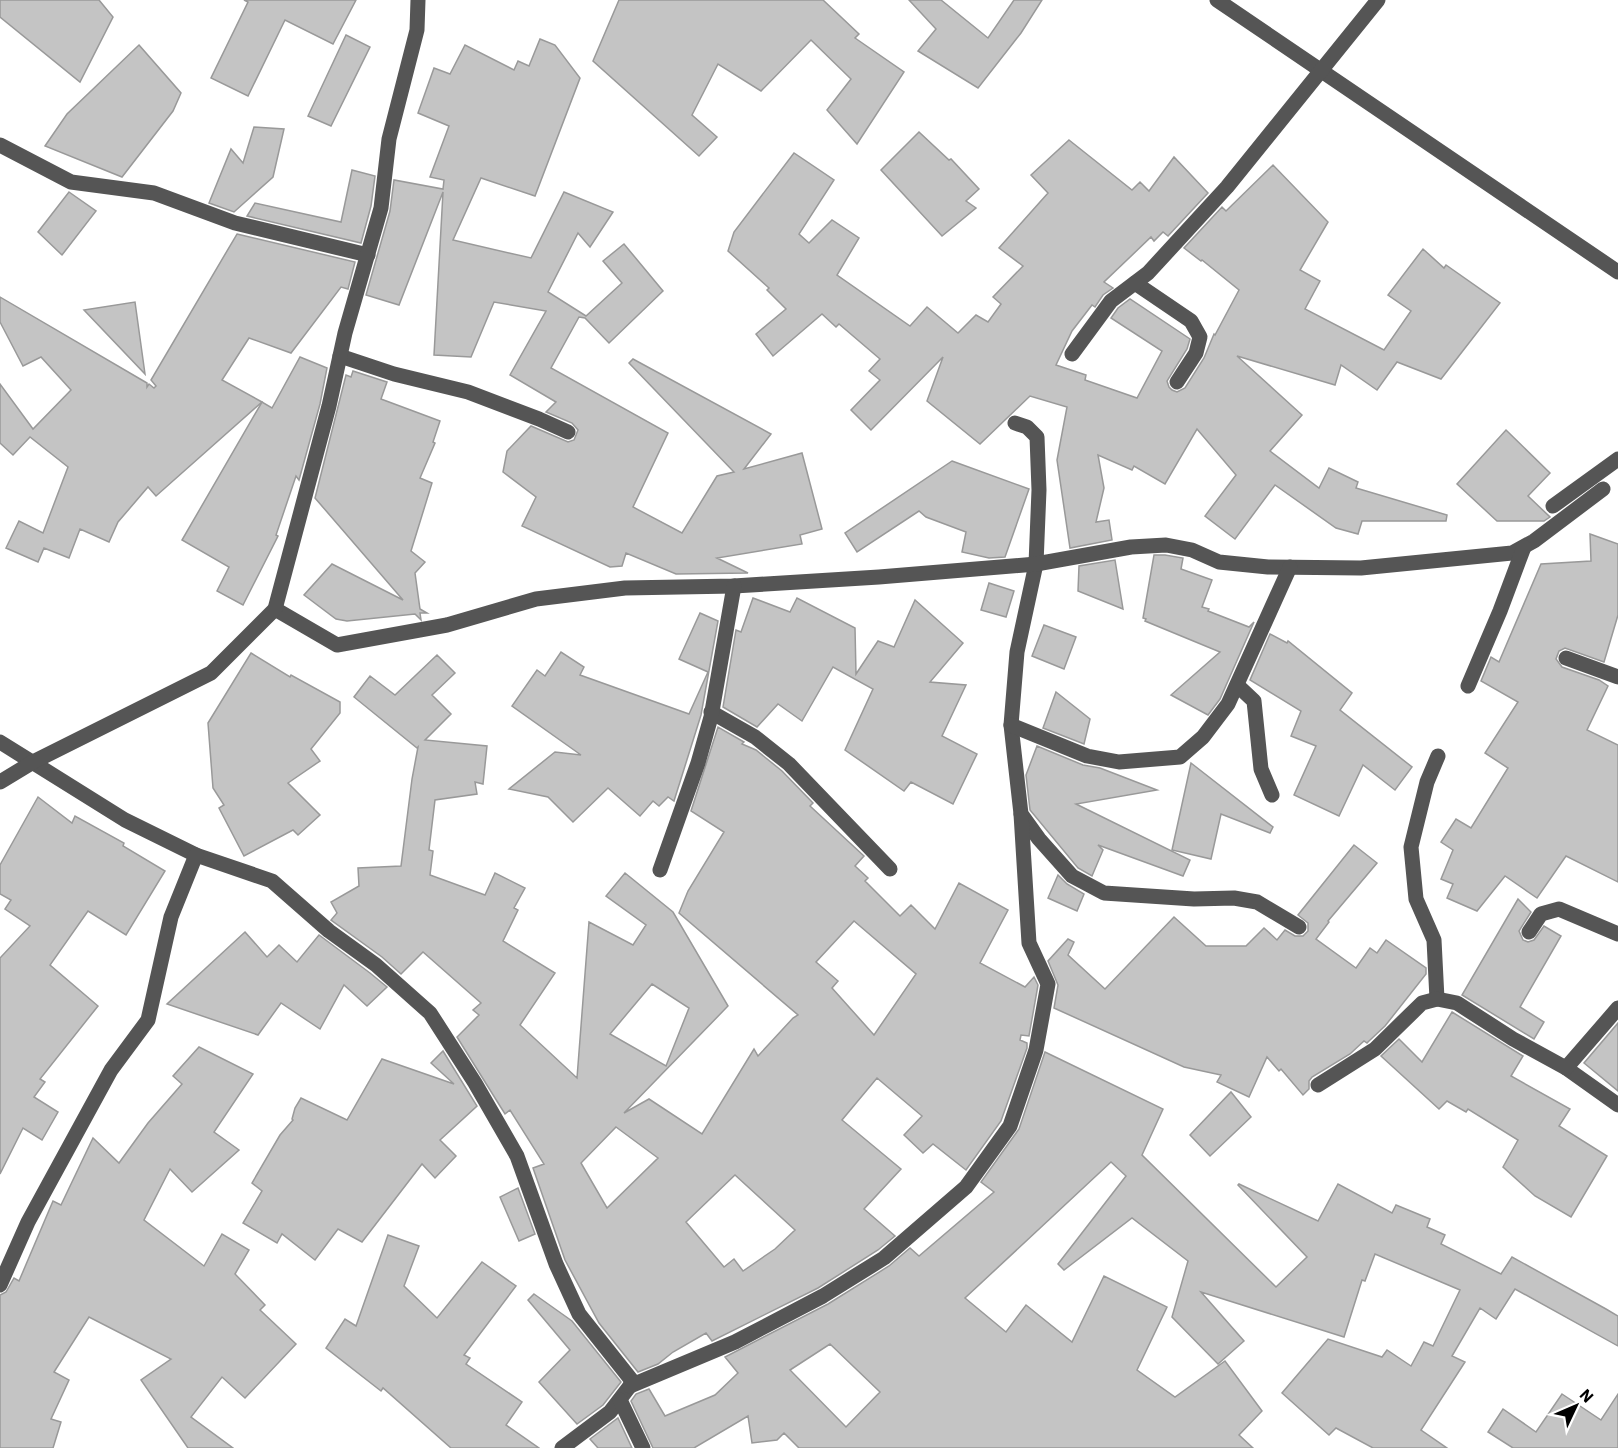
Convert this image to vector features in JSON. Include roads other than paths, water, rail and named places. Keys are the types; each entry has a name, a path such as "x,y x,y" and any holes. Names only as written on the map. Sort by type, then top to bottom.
{"street":[{"path":"0,782 33,762 211,673 275,609 340,356 381,208 389,139 417,30 418,0"},
{"path":"1217,0 1618,272"},
{"path":"1072,354 1111,301 1148,273 1227,187 1378,0"},
{"path":"0,145 71,182 154,194 235,223 368,255"},
{"path":"1135,283 1191,321 1200,337 1196,353 1177,382"},
{"path":"340,356 394,374 468,392 568,432"},
{"path":"630,1386 735,1342 823,1296 884,1258 966,1186 1010,1126 1036,1050 1048,984 1029,943 1021,814 1011,725 1017,652 1036,564 1039,490 1037,437 1027,428 1015,423"},
{"path":"1553,506 1618,459"},
{"path":"275,609 337,645 447,625 536,599 625,588 734,586 1036,564 1131,547 1166,545 1192,550 1219,562 1290,567 1361,568 1512,553 1524,547 1603,489"},
{"path":"1468,686 1524,547"},
{"path":"1011,725 1087,756 1119,762 1180,757 1203,737 1228,704 1290,567"},
{"path":"660,870 698,763 711,712 734,586"},
{"path":"1566,658 1618,677"},
{"path":"1237,685 1254,701 1261,769 1272,795"},
{"path":"711,712 754,737 789,764 890,869"},
{"path":"0,742 125,820 196,855 272,881 330,931 376,964 430,1013 475,1083 517,1156 556,1264 579,1314 633,1382 610,1412 562,1448"},
{"path":"1437,999 1434,940 1416,899 1411,847 1427,782 1438,756"},
{"path":"1021,814 1039,839 1072,876 1104,893 1194,899 1234,898 1257,902 1299,927"},
{"path":"0,1285 28,1222 111,1070 148,1020 171,917 196,855"},
{"path":"1529,932 1541,914 1559,909 1618,934"},
{"path":"1318,1085 1375,1050 1422,1003 1437,999 1457,1003 1513,1039 1566,1068 1618,1105"},
{"path":"1566,1068 1618,1008"},
{"path":"620,1400 643,1448"}]}
